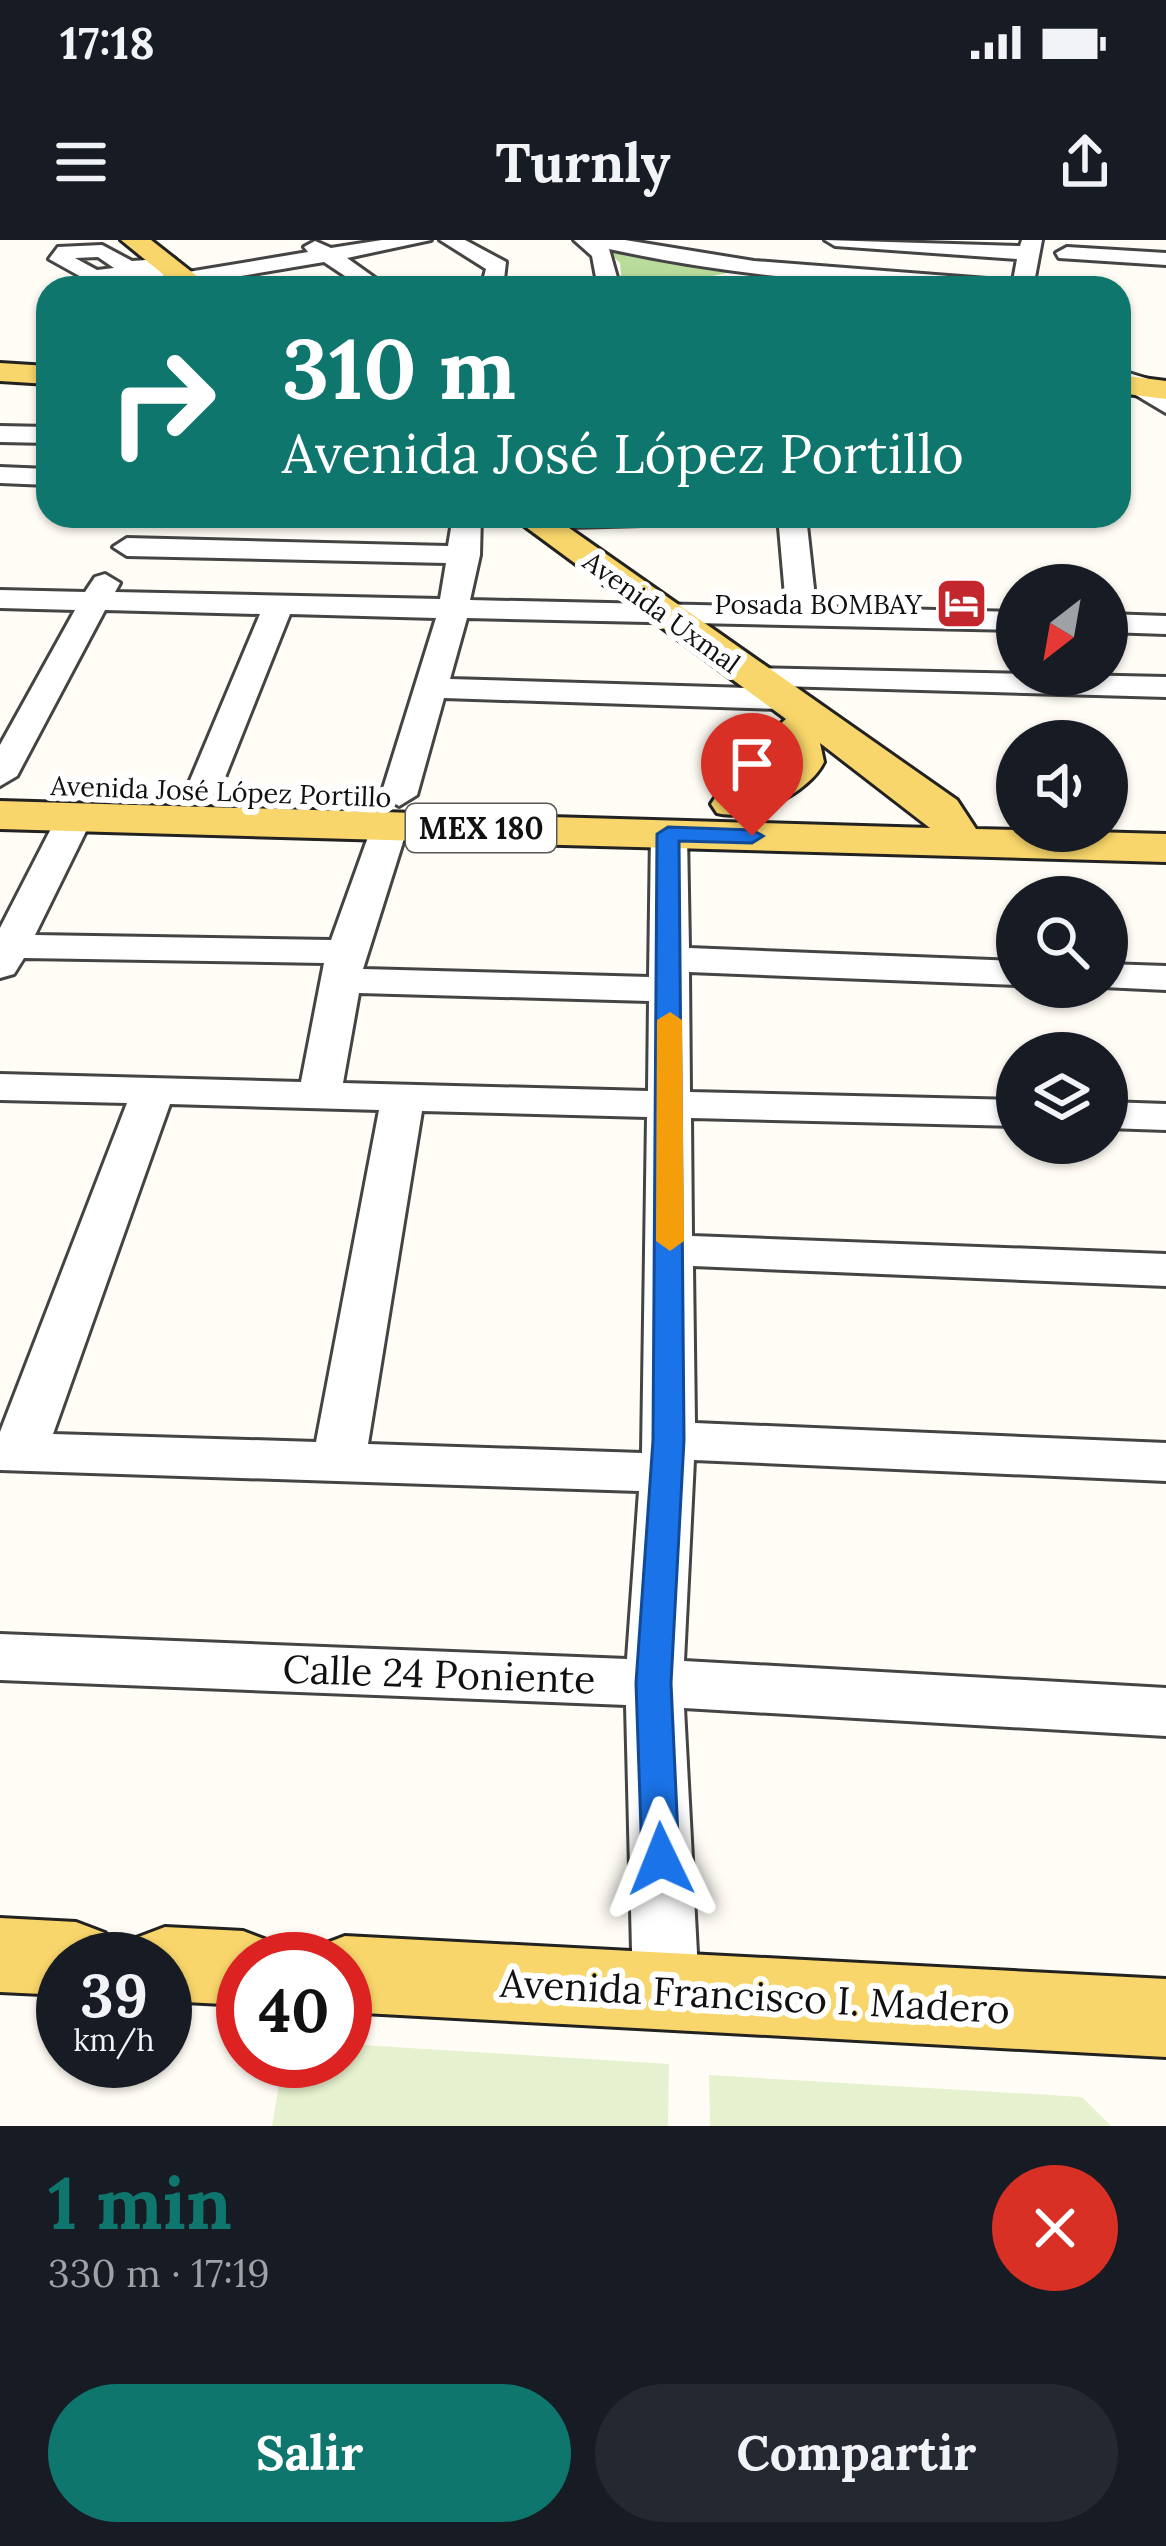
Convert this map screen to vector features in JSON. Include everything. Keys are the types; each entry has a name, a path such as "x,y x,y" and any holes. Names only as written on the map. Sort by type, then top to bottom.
{"main road":[{"path":"0,372 36,374"},
{"path":"0,387 36,388"},
{"name":"Avenida Uxmal","path":"537,528 771,701 930,826"},
{"path":"733,804 797,772 802,762 771,701"},
{"name":"Avenida José López Portillo","path":"0,780 203,790 668,834 930,826 996,815"},
{"name":"Avenida José López Portillo","path":"0,815 733,804 1166,848"},
{"path":"1128,815 1166,816"},
{"path":"0,1955 36,1957"},
{"name":"Avenida Francisco I. Madero","path":"372,1975 1166,2018"}],"street":[{"path":"303,240 359,276"},
{"path":"169,261 327,255 424,240 478,276"},
{"path":"450,240 498,267 492,276"},
{"path":"584,240 602,254 607,276"},
{"path":"596,240 652,254 812,276"},
{"path":"835,240 1031,246 1025,276"},
{"path":"1066,256 1166,259"},
{"path":"723,276 784,272"},
{"path":"0,434 36,435"},
{"path":"0,475 36,476"},
{"path":"0,780 34,683 94,602 138,528"},
{"path":"320,1092 343,966 454,610 467,528"},
{"path":"793,528 802,616"},
{"path":"127,547 466,555"},
{"path":"0,599 996,621"},
{"path":"203,790 278,606"},
{"path":"1128,624 1166,625"},
{"path":"429,688 771,701 1166,687"},
{"path":"75,817 5,956 669,975 996,973"},
{"path":"666,1991 654,1683 668,1456 668,834"},
{"path":"1128,977 1166,978"},
{"path":"0,1087 996,1112"},
{"path":"153,1091 11,1451 338,1465 668,1456 1166,1462"},
{"path":"338,1465 403,1096"},
{"path":"1128,1116 1166,1117"},
{"path":"670,1250 1166,1270"},
{"name":"Calle 24 Poniente","path":"0,1657 654,1683 1166,1712"}],"green space":[{"path":"601,245 736,271 712,276 621,276 620,263"},
{"path":"372,2046 669,2064 668,2126 272,2126 278,2088 372,2088"},
{"path":"709,2075 1082,2097 1111,2126 710,2126"}],"slow traffic":[{"path":"670,1020 670,1241"}],"place":[{"name":"Posada BOMBAY","path":"961,604"}],"route":[{"path":"661,1859 654,1683 669,1440 668,834 752,836"}]}
